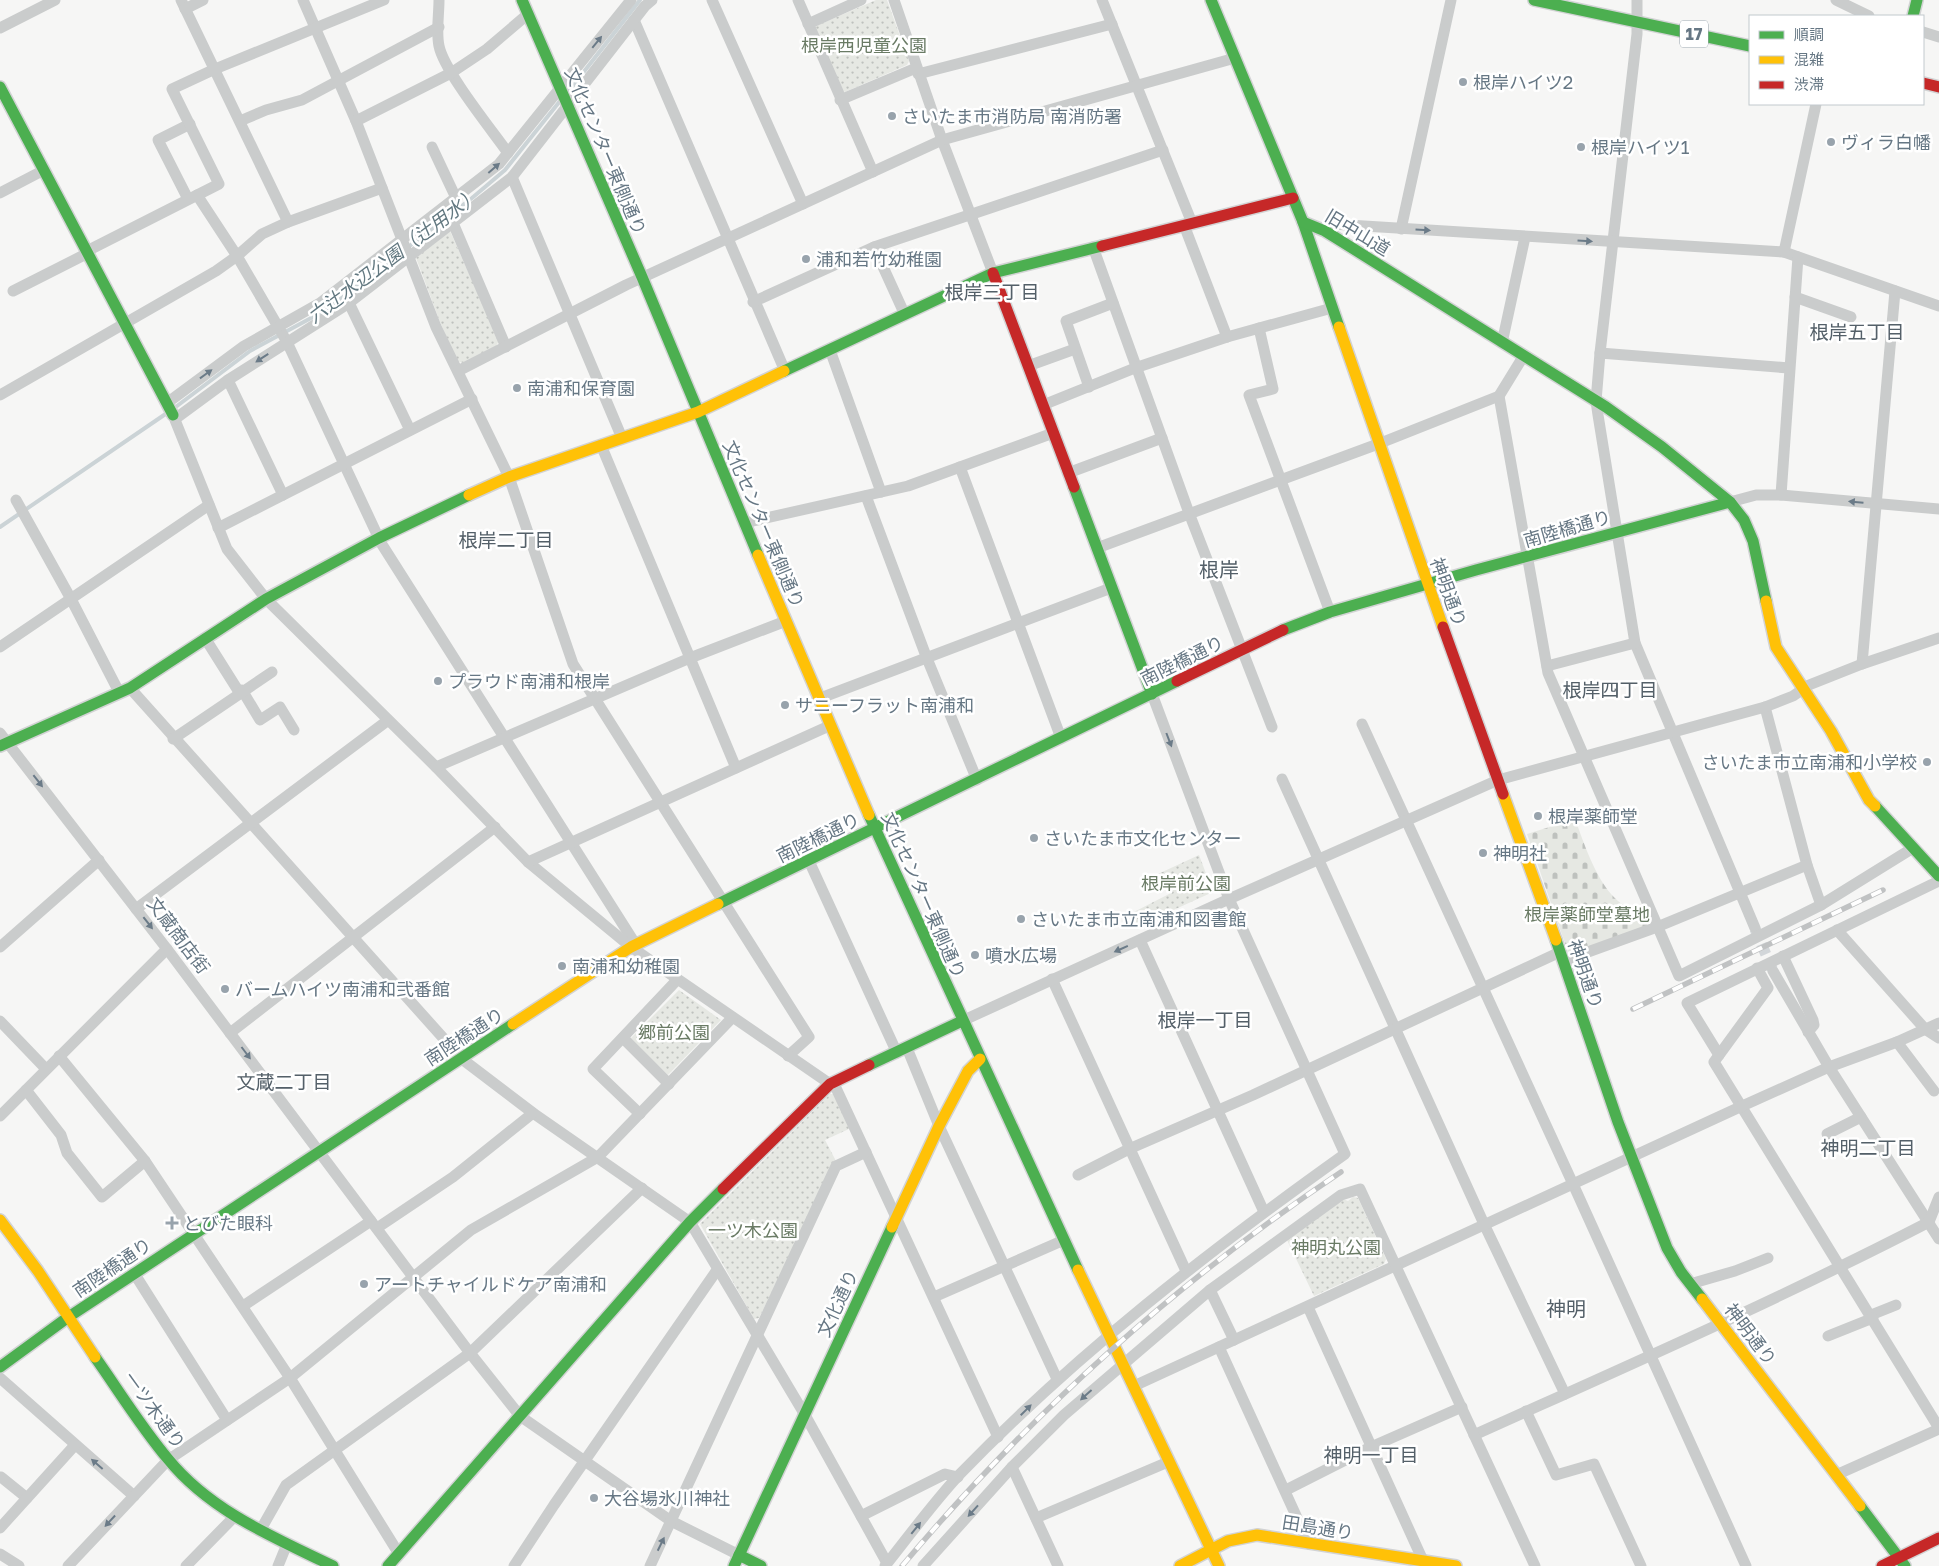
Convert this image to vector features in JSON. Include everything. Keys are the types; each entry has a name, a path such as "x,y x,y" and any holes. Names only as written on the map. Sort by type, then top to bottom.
{"main road":[{"name":"文化センター東側通り","path":"522,0 642,277 829,726 874,829 1064,1240 1210,1551 1219,1566"},
{"name":"旧中山道","path":"1211,0 1303,222 1325,231 1523,357 1596,401 1662,447 1730,502 1750,530 1776,647 1802,691"},
{"name":"17","path":"1534,0 1749,46"},
{"path":"1913,15 1917,0"},
{"path":"1924,83 1939,87"},
{"path":"0,86 171,411"},
{"path":"4,744 124,690 266,599 379,538 509,476 698,412 993,273 1293,198"},
{"name":"神明通り","path":"1303,222 1378,444 1562,956 1618,1122 1667,1248 1690,1284 1902,1562"},
{"path":"993,273 1152,694"},
{"name":"南陸橋通り","path":"0,1367 67,1318 134,1273 634,946 1286,628 1330,612 1730,502"},
{"path":"1802,691 1831,731 1869,800 1939,876"},
{"path":"388,1566 690,1222 830,1084 962,1021"},
{"name":"文化通り","path":"736,1561 939,1126 968,1071 980,1059"},
{"name":"一ツ木通り","path":"0,1220 38,1271 67,1318 168,1460 194,1484 235,1516 260,1531 333,1566"},
{"name":"田島通り","path":"1180,1566 1228,1541 1256,1535 1424,1563 1456,1566"},
{"path":"1882,1566 1902,1562 1939,1538"},
{"path":"736,1561 761,1566"}],"street":[{"path":"0,28 54,0"},
{"path":"203,0 183,4 288,222"},
{"path":"303,0 356,121 436,327 509,476 573,664 597,698 809,1037 788,1056"},
{"path":"13,291 219,184 172,89 215,69 384,0"},
{"path":"439,0 440,53 451,73 508,153"},
{"path":"171,411 228,380 320,303 405,248 452,223 512,177 631,0"},
{"path":"171,411 244,346 282,334 350,304 456,198 499,164 564,97 652,0"},
{"path":"712,0 803,204"},
{"path":"798,0 872,172"},
{"path":"808,24 861,0"},
{"path":"894,0 942,140 972,214 993,273"},
{"path":"1102,0 1163,150 1227,337"},
{"path":"1401,229 1451,0"},
{"path":"1637,0 1638,23 1612,243 1596,401 1616,532 1636,643 1755,928"},
{"path":"1836,0 1867,15"},
{"path":"356,121 451,73 487,49 528,14"},
{"path":"634,20 785,371"},
{"path":"840,100 917,71 1112,24"},
{"path":"240,121 266,110 302,100 439,27"},
{"path":"1924,32 1939,37"},
{"path":"458,371 642,277 942,140 1138,87 1235,58"},
{"path":"1784,252 1816,105"},
{"path":"190,124 158,140 193,197 237,256 282,334 379,538 502,737 571,842 634,946"},
{"path":"432,147 456,198"},
{"path":"754,302 874,247 1163,150"},
{"path":"0,193 44,170"},
{"path":"512,177 622,438"},
{"path":"0,395 200,280 237,256 262,234 288,222 382,188"},
{"path":"452,223 506,347"},
{"path":"1325,231 1332,224 1612,243 1784,252 1939,306"},
{"path":"1502,343 1525,237"},
{"path":"874,247 905,315"},
{"path":"1093,247 1162,438 1272,727"},
{"path":"1781,495 1798,257"},
{"path":"1862,664 1895,290"},
{"path":"1795,297 1851,317"},
{"path":"1089,387 1066,321 1113,303"},
{"path":"350,304 410,430"},
{"path":"1043,405 1136,368 1227,337 1332,308"},
{"path":"1259,328 1273,389 1249,395 1330,612"},
{"path":"1028,366 1075,349"},
{"path":"830,350 881,492"},
{"path":"1600,353 1789,368"},
{"path":"1097,548 1378,444 1499,396 1523,357"},
{"path":"228,380 283,495"},
{"path":"1499,396 1547,666 1679,976 1821,905 1913,848"},
{"path":"218,528 472,400"},
{"path":"171,411 227,550 266,599 436,767 528,862 677,980 836,1088 897,1215 998,1437"},
{"path":"744,523 908,486 1054,433"},
{"path":"1068,473 1162,438"},
{"path":"601,445 736,768"},
{"path":"960,467 1020,622 1061,738"},
{"path":"1730,502 1756,495 1781,495 1939,509"},
{"path":"866,496 926,656 976,780"},
{"path":"16,500 124,690 174,740 250,822 462,1059 533,1113 690,1222 756,1336 805,1415 862,1516 886,1564 958,1477 1057,1380 1186,1271 1264,1212 1346,1154 1305,1069 1228,899 1152,694"},
{"path":"0,647 209,505"},
{"path":"818,699 926,656 1111,588"},
{"path":"436,767 502,737 690,658 786,621"},
{"path":"205,638 260,720 280,707 294,730"},
{"path":"962,1021 1228,899 1498,780 1765,707 1862,664 1939,638"},
{"path":"1547,666 1636,643"},
{"path":"174,740 241,691 272,672"},
{"path":"1765,707 1808,865 1821,905"},
{"path":"136,908 387,720"},
{"path":"1362,724 1746,1566"},
{"path":"528,862 829,726"},
{"name":"文蔵商店街","path":"0,733 4,744 99,860 168,949 470,1353 520,1416 671,1521 736,1561"},
{"path":"1282,779 1484,1224 1565,1394"},
{"path":"230,1033 355,938 494,827"},
{"path":"0,947 99,860"},
{"path":"809,861 939,1126 1057,1380"},
{"path":"1078,1174 1483,988 1562,956 1657,927 1808,865"},
{"path":"1719,1055 1687,1003 1939,880"},
{"path":"1836,930 1925,1030 1939,1038"},
{"path":"1140,940 1264,1212"},
{"path":"0,1116 168,949"},
{"path":"1783,956 1813,1020 1814,1025 1808,1032"},
{"path":"1757,968 1768,988 1714,1062 1939,1428 1836,1475"},
{"path":"1773,971 1829,1067 1939,1239"},
{"path":"1052,979 1186,1271"},
{"path":"640,1114 593,1069 677,980"},
{"path":"68,1566 168,1460 290,1378 471,1230 598,1157 732,1018"},
{"path":"0,1021 46,1069"},
{"path":"1134,1386 1740,1107 1829,1067 1897,1042 1939,1023"},
{"path":"623,1038 669,1084"},
{"path":"1897,1042 1934,1091"},
{"path":"59,1056 145,1160 195,1233 290,1378 399,1554"},
{"path":"26,1090 60,1135 67,1153 102,1198 145,1160"},
{"path":"243,1306 453,1177 533,1113"},
{"path":"1827,1134 1862,1117"},
{"path":"650,1566 836,1166 866,1152"},
{"path":"260,1531 286,1485 470,1353 642,1188"},
{"path":"923,1566 1012,1466 1064,1415 1123,1363 1210,1290 1341,1196 1360,1189 1535,1566"},
{"path":"1474,1435 1722,1324 1929,1222 1939,1197"},
{"path":"934,1297 1064,1240"},
{"path":"1690,1284 1735,1271 1768,1258"},
{"path":"514,1566 584,1460 717,1270"},
{"path":"134,1273 227,1420"},
{"path":"1210,1290 1234,1340"},
{"path":"1828,1336 1896,1305"},
{"path":"1308,1307 1424,1563"},
{"path":"1219,1347 1286,1490 1309,1544"},
{"path":"0,1378 134,1496"},
{"path":"1286,1490 1371,1447 1462,1407"},
{"path":"1526,1411 1556,1476 1594,1464 1641,1566"},
{"path":"0,1528 74,1444"},
{"path":"1036,1518 1168,1462"},
{"path":"1012,1466 1058,1566"},
{"path":"862,1516 945,1474 958,1477"},
{"path":"1,1477 26,1498"},
{"path":"186,1566 235,1516"},
{"path":"278,1566 288,1544"},
{"path":"0,1554 19,1566"}],"green space":[{"name":"根岸西児童公園","path":"876,0 887,0 909,61 907,65 845,92 840,89 815,31 816,26"},
{"path":"450,231 499,341 496,346 463,363 457,361 416,258"},
{"name":"根岸薬師堂墓地","path":"1575,819 1591,860 1607,889 1617,900 1628,907 1641,909 1648,925 1569,955 1527,834"},
{"name":"根岸前公園","path":"1199,855 1213,892 1136,927 1130,914 1169,894 1158,874"},
{"name":"郷前公園","path":"679,990 721,1020 668,1075 630,1039"},
{"name":"一ツ木公園","path":"830,1094 836,1094 851,1128 825,1140 836,1161 759,1318 754,1319 700,1224"},
{"name":"神明丸公園","path":"1353,1197 1358,1198 1386,1259 1384,1264 1314,1296 1286,1238 1343,1199 1348,1201"}],"waterway":[{"name":"六辻水辺公園（辻用水）","path":"568,92 640,0"},
{"name":"六辻水辺公園（辻用水）","path":"173,409 250,351 326,310 472,198 505,170 560,101"},
{"name":"六辻水辺公園（辻用水）","path":"0,527 167,413"}],"tunnel":[{"path":"1755,929 1773,971"}],"railway":[{"path":"1633,1009 1883,890"},
{"path":"902,1566 1001,1456 1108,1353 1163,1305 1221,1259 1280,1214 1341,1172"}],"traffic: fast":[{"path":"522,0 642,277 758,555"},
{"path":"1211,0 1303,222 1339,327"},
{"path":"1534,0 1749,46"},
{"path":"1913,15 1917,0"},
{"path":"0,87 173,415"},
{"path":"1303,222 1325,231 1606,407 1662,447 1730,502 1744,520 1753,541 1766,601"},
{"path":"784,371 993,273 1102,246"},
{"path":"1074,487 1152,694"},
{"path":"0,746 130,688 266,599 379,538 469,495"},
{"path":"1283,630 1330,612 1476,570 1730,502"},
{"path":"718,904 1177,681"},
{"path":"1875,806 1939,876"},
{"path":"869,815 1078,1270"},
{"path":"1556,940 1618,1122 1667,1248 1681,1272 1702,1299"},
{"path":"869,1065 962,1021"},
{"path":"0,1367 67,1318 513,1024"},
{"path":"388,1566 690,1222 723,1189"},
{"path":"734,1566 892,1227"},
{"path":"95,1357 158,1447 203,1494 266,1534 333,1566"},
{"path":"1860,1506 1905,1566"},
{"path":"739,1555 761,1566"}],"traffic: slow":[{"path":"1339,327 1443,627"},
{"path":"469,495 509,477 698,412 784,371"},
{"path":"758,555 869,815"},
{"path":"1766,601 1776,647 1831,731 1869,800 1875,806"},
{"path":"1503,794 1556,940"},
{"path":"513,1024 631,947 718,904"},
{"path":"892,1227 939,1126 968,1071 980,1059"},
{"path":"0,1220 38,1271 95,1357"},
{"path":"1078,1270 1219,1566"},
{"path":"1702,1299 1860,1506"},
{"path":"1180,1566 1228,1541 1257,1535 1456,1566"}],"traffic: jam":[{"path":"1924,83 1939,87"},
{"path":"1102,246 1293,198"},
{"path":"993,273 1074,487"},
{"path":"1443,627 1503,794"},
{"path":"1177,681 1283,630"},
{"path":"723,1189 830,1084 869,1065"},
{"path":"1882,1566 1939,1538"}],"place":[{"name":"根岸ハイツ2","path":"1463,82"},
{"name":"さいたま市消防局 南消防署","path":"892,116"},
{"name":"ヴィラ白幡","path":"1831,142"},
{"name":"根岸ハイツ1","path":"1581,147"},
{"name":"浦和若竹幼稚園","path":"806,259"},
{"name":"南浦和保育園","path":"517,388"},
{"name":"プラウド南浦和根岸","path":"438,681"},
{"name":"サニーフラット南浦和","path":"785,705"},
{"name":"さいたま市立南浦和小学校","path":"1927,762"},
{"name":"根岸薬師堂","path":"1538,816"},
{"name":"さいたま市文化センター","path":"1034,838"},
{"name":"神明社","path":"1483,853"},
{"name":"さいたま市立南浦和図書館","path":"1021,919"},
{"name":"噴水広場","path":"975,955"},
{"name":"南浦和幼稚園","path":"562,966"},
{"name":"バームハイツ南浦和弐番館","path":"225,989"},
{"name":"とびた眼科","path":"172,1223"},
{"name":"アートチャイルドケア南浦和","path":"364,1284"},
{"name":"大谷場氷川神社","path":"594,1498"}],"district":[{"name":"根岸三丁目","path":"992,291"},
{"name":"根岸五丁目","path":"1857,331"},
{"name":"根岸二丁目","path":"506,539"},
{"name":"根岸","path":"1219,569"},
{"name":"根岸四丁目","path":"1610,689"},
{"name":"根岸一丁目","path":"1205,1019"},
{"name":"文蔵二丁目","path":"284,1081"},
{"name":"神明二丁目","path":"1868,1147"},
{"name":"神明","path":"1566,1308"},
{"name":"神明一丁目","path":"1371,1454"}]}
